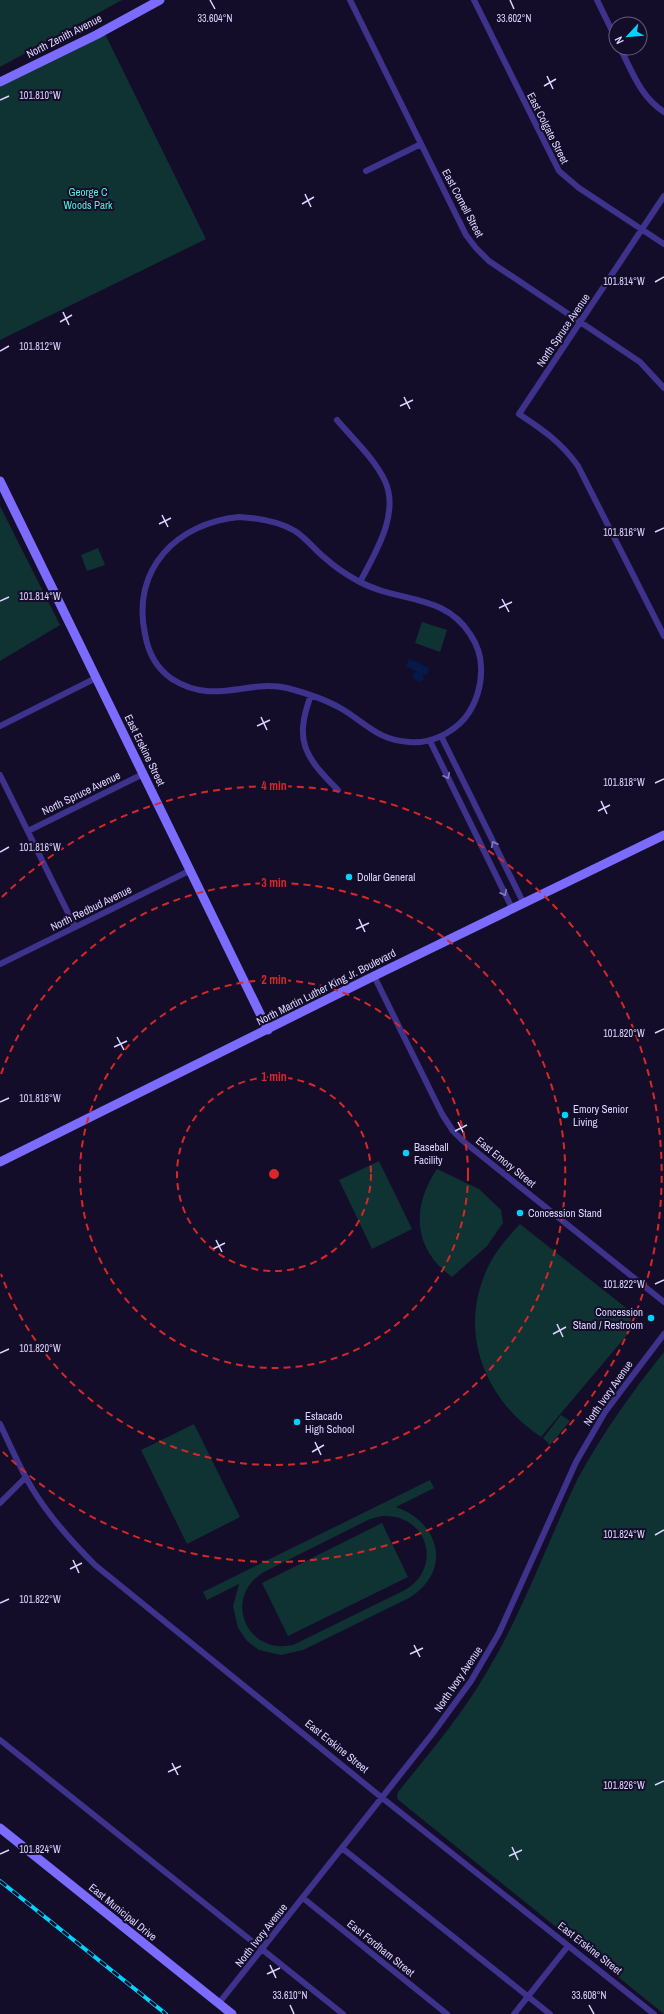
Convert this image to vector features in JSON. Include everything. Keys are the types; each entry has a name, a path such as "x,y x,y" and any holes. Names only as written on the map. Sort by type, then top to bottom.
{"street":[{"name":"North Zenith Avenue","path":"0,82 96,35 160,0"},
{"name":"East Cornell Street","path":"350,0 466,235 476,248 489,261 640,362 664,388"},
{"name":"East Colgate Street","path":"474,0 559,171 579,188 664,244"},
{"path":"597,0 608,23"},
{"path":"624,56 643,93 648,100 664,112"},
{"path":"366,171 421,144"},
{"name":"North Spruce Avenue","path":"664,196 519,414 556,440 567,450 578,466 664,636"},
{"path":"337,420 377,468 388,490 389,510 384,533 360,582"},
{"name":"East Erskine Street","path":"0,481 268,1030"},
{"path":"239,517 269,521 296,532 327,560 360,582 389,595 425,602 444,608 461,622 473,639 481,663 478,692 465,718 441,736 430,741 394,741 371,731 342,709 311,695 283,687 210,692 174,680 156,663 148,647 142,618 147,582 158,561 182,536 193,529 214,521 239,517"},
{"path":"0,726 96,678"},
{"path":"311,695 303,718 304,741 315,766 338,790"},
{"path":"441,736 524,904"},
{"path":"430,741 513,910"},
{"name":"North Spruce Avenue","path":"28,831 143,774"},
{"path":"0,775 75,927"},
{"name":"North Martin Luther King Jr. Boulevard","path":"0,1162 374,976 513,910 664,835"},
{"name":"North Redbud Avenue","path":"0,964 191,870"},
{"name":"East Emory Street","path":"374,976 442,1114 453,1131 463,1141 664,1302"},
{"name":"North Ivory Avenue","path":"219,2004 434,1733 485,1660 512,1607 576,1462 605,1412 664,1334"},
{"name":"East Erskine Street","path":"0,1424 26,1477 51,1516 95,1565 654,2014"},
{"path":"0,1503 26,1477"},
{"path":"0,1740 342,2014"},
{"name":"East Municipal Drive","path":"0,1828 232,2014"},
{"path":"342,1848 550,2014"},
{"name":"East Fordham Street","path":"303,1898 447,2014"},
{"path":"514,2014 568,1946"}],"green space":[{"path":"0,0 122,0 0,67"},
{"name":"George C Woods Park","path":"105,34 206,239 0,340 0,86"},
{"path":"0,506 60,625 0,661"},
{"path":"98,548 105,565 87,571 81,555"},
{"path":"422,622 447,630 440,652 415,643"},
{"path":"379,1161 412,1229 372,1249 339,1180"},
{"path":"437,1169 479,1189 501,1210 503,1223 487,1246 452,1277 439,1266 430,1254 423,1241 420,1227 420,1212 423,1198"},
{"path":"520,1224 630,1311 632,1329 541,1437 523,1423 507,1407 494,1388 484,1368 478,1347 475,1325 477,1302 486,1271 498,1250"},
{"path":"664,1352 664,2014 396,1798 398,1799 398,1792 455,1720 485,1675 511,1628 577,1480 596,1446 640,1383"},
{"path":"561,1415 570,1421 550,1445 543,1438"},
{"path":"194,1424 240,1517 187,1544 141,1450"},
{"path":"430,1480 434,1488 396,1507 411,1514 423,1524 431,1536 436,1549 436,1562 431,1575 423,1587 409,1598 303,1650 281,1655 259,1650 247,1641 238,1628 233,1606 239,1584 207,1600 203,1592","holes":["382,1516 398,1517 410,1523 419,1532 425,1543 427,1556 424,1568 417,1580 405,1590 293,1645 277,1646 263,1641 252,1633 245,1622 242,1609 244,1595 251,1583 264,1572 370,1519"]},
{"path":"382,1523 408,1577 288,1636 262,1583"}],"water":[{"path":"409,659 429,668 427,675 422,674 424,679 419,682 414,679 412,674 418,672 406,666"}],"railway":[{"path":"0,1881 166,2014"}],"place":[{"name":"Dollar General","path":"349,877"},
{"name":"Emory Senior Living","path":"565,1115"},
{"name":"Baseball Facility","path":"406,1153"},
{"name":"Concession Stand","path":"520,1213"},
{"name":"Concession Stand / Restroom","path":"651,1318"},
{"name":"Estacado High School","path":"297,1422"}]}
